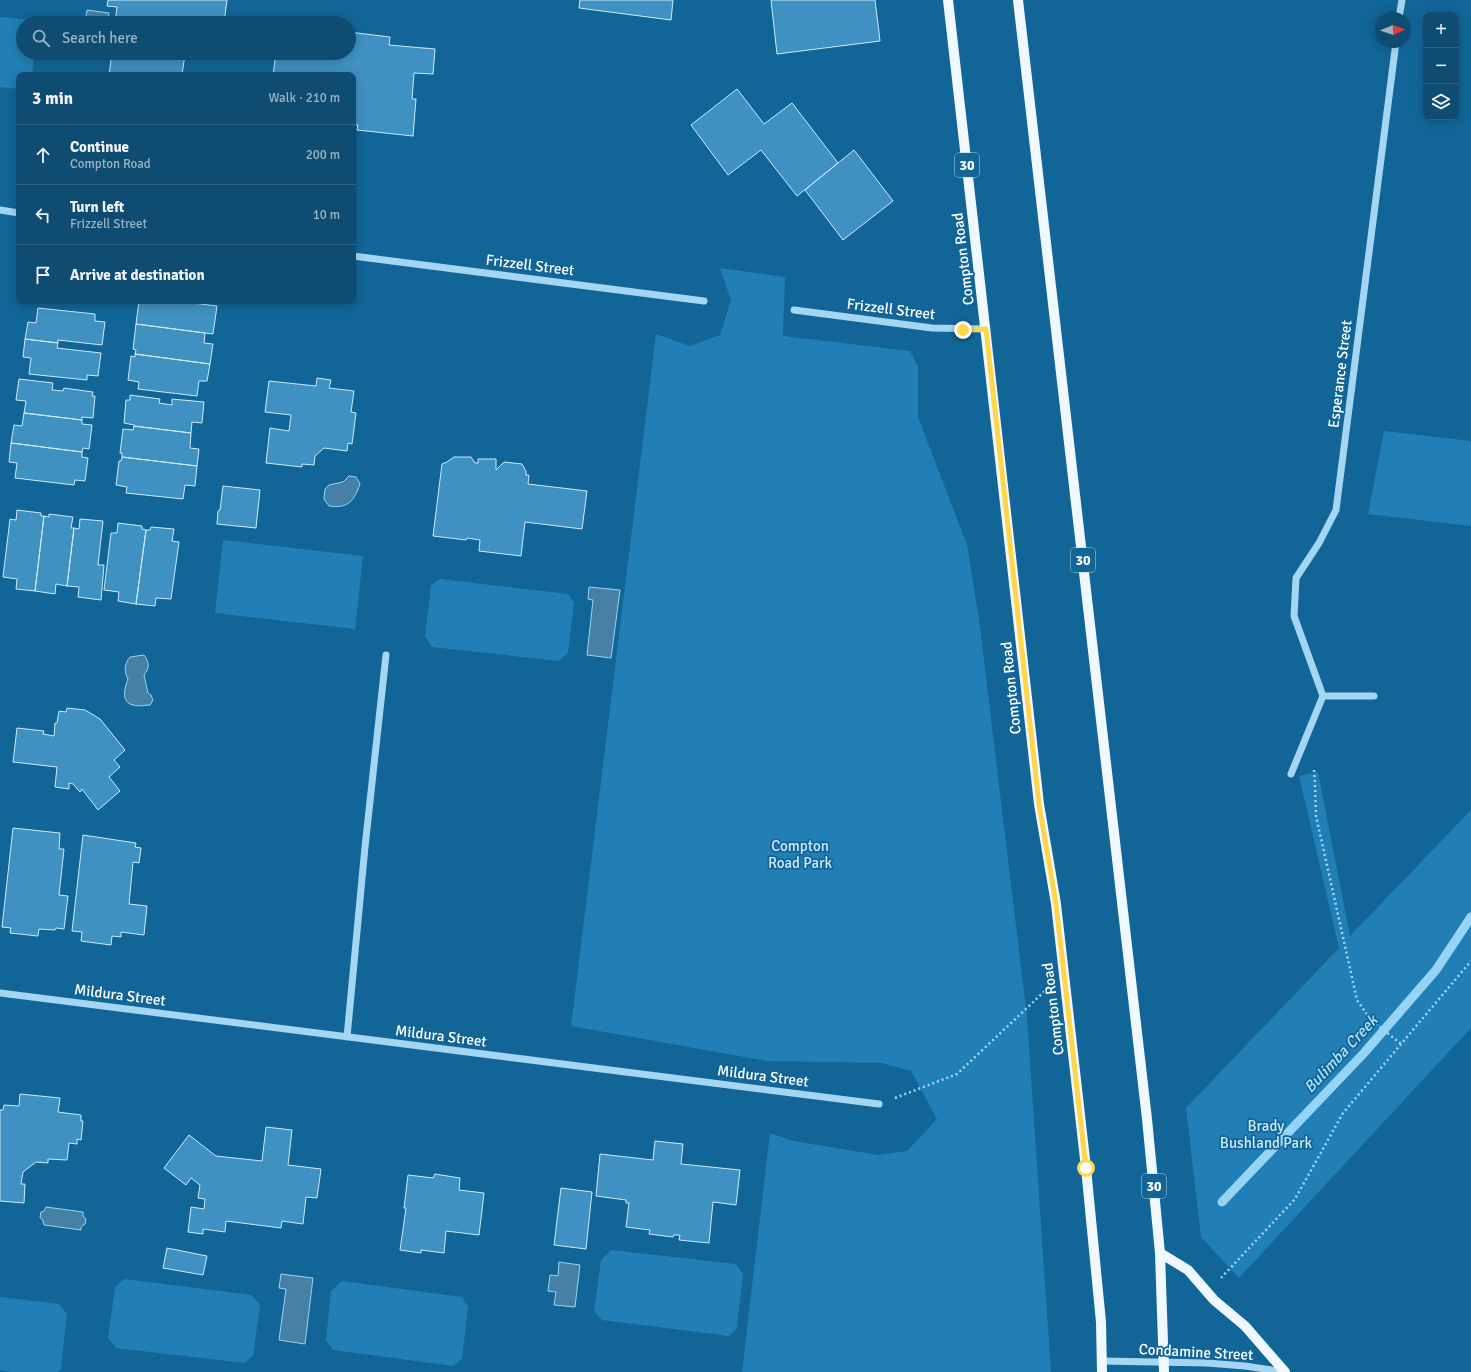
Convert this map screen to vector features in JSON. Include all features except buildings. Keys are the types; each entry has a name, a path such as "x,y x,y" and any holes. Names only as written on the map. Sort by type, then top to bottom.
{"main road":[{"name":"Compton Road","path":"948,0 1039,804 1056,904 1096,1253 1101,1322 1102,1372"},
{"name":"30","path":"1018,0 1148,1119 1160,1253 1164,1367"},
{"path":"1160,1253 1188,1270 1214,1300 1246,1326 1286,1372"}],"street":[{"path":"1400,12 1402,0"},
{"name":"Esperance Street","path":"1323,696 1294,616 1296,578 1319,543 1336,510 1395,48"},
{"path":"0,210 16,213"},
{"name":"Frizzell Street","path":"356,256 704,301"},
{"name":"Frizzell Street","path":"794,310 932,328 986,329"},
{"path":"347,1037 365,847 386,655"},
{"path":"1291,774 1305,736 1323,696 1374,696"},
{"name":"Mildura Street","path":"0,993 879,1104"},
{"name":"Condamine Street","path":"1102,1362 1164,1367 1221,1364 1286,1372"}],"path":[{"path":"1313,769 1316,816 1357,1000 1370,1019 1401,1044"},
{"path":"1218,1281 1295,1199 1343,1113 1471,961"},
{"path":"1465,967 1471,965"},
{"path":"879,1104 957,1074 1064,974"}],"green space":[{"path":"0,17 16,19 16,60 33,60 32,72 16,72 16,89 0,87"},
{"name":"Compton Road Park","path":"720,268 785,277 783,336 910,351 918,366 918,417 967,545 979,619 1027,1017 1051,1372 742,1372 770,1133 793,1141 878,1155 907,1151 937,1119 911,1071 882,1063 767,1061 571,1026 656,334 690,346 720,335 731,300"},
{"path":"1384,431 1471,441 1471,526 1368,514"},
{"path":"223,540 363,556 355,629 215,613"},
{"path":"440,579 568,594 574,603 568,653 559,661 432,647 425,636 431,585"},
{"name":"Brady Bushland Park","path":"1318,772 1350,936 1471,810 1471,1028 1239,1278 1201,1237 1186,1108 1339,948 1299,776"},
{"path":"611,1250 736,1264 743,1274 737,1328 729,1336 602,1320 594,1311 601,1260"},
{"path":"124,1279 252,1295 260,1305 253,1356 244,1363 116,1348 108,1338 115,1287"},
{"path":"342,1281 462,1297 468,1307 462,1359 453,1366 333,1350 326,1340 331,1291"},
{"path":"0,1297 59,1304 67,1314 61,1369 57,1372 13,1372 0,1370"}],"shaded area":[{"path":"87,10 109,13 109,16 86,16"},
{"path":"349,476 356,477 360,484 353,499 346,505 336,507 329,506 324,499 325,489 329,485 343,482"},
{"path":"589,587 620,590 611,658 587,655 593,600 588,599"},
{"path":"144,655 148,665 144,675 148,693 151,695 153,700 150,705 135,706 126,701 124,694 128,679 125,671 126,665 130,657"},
{"path":"46,1207 83,1212 83,1216 86,1219 85,1224 81,1227 81,1230 44,1225 40,1217 41,1212 44,1211"},
{"path":"559,1262 580,1265 575,1307 554,1305 556,1292 548,1291 550,1275 558,1276"},
{"path":"281,1274 313,1278 305,1344 279,1340 286,1289 279,1288"}],"waterway":[{"name":"Bulimba Creek","path":"1222,1202 1364,1053 1436,970 1471,917"}],"route":[{"path":"963,330 986,329 1039,804 1056,904 1086,1168"}]}
